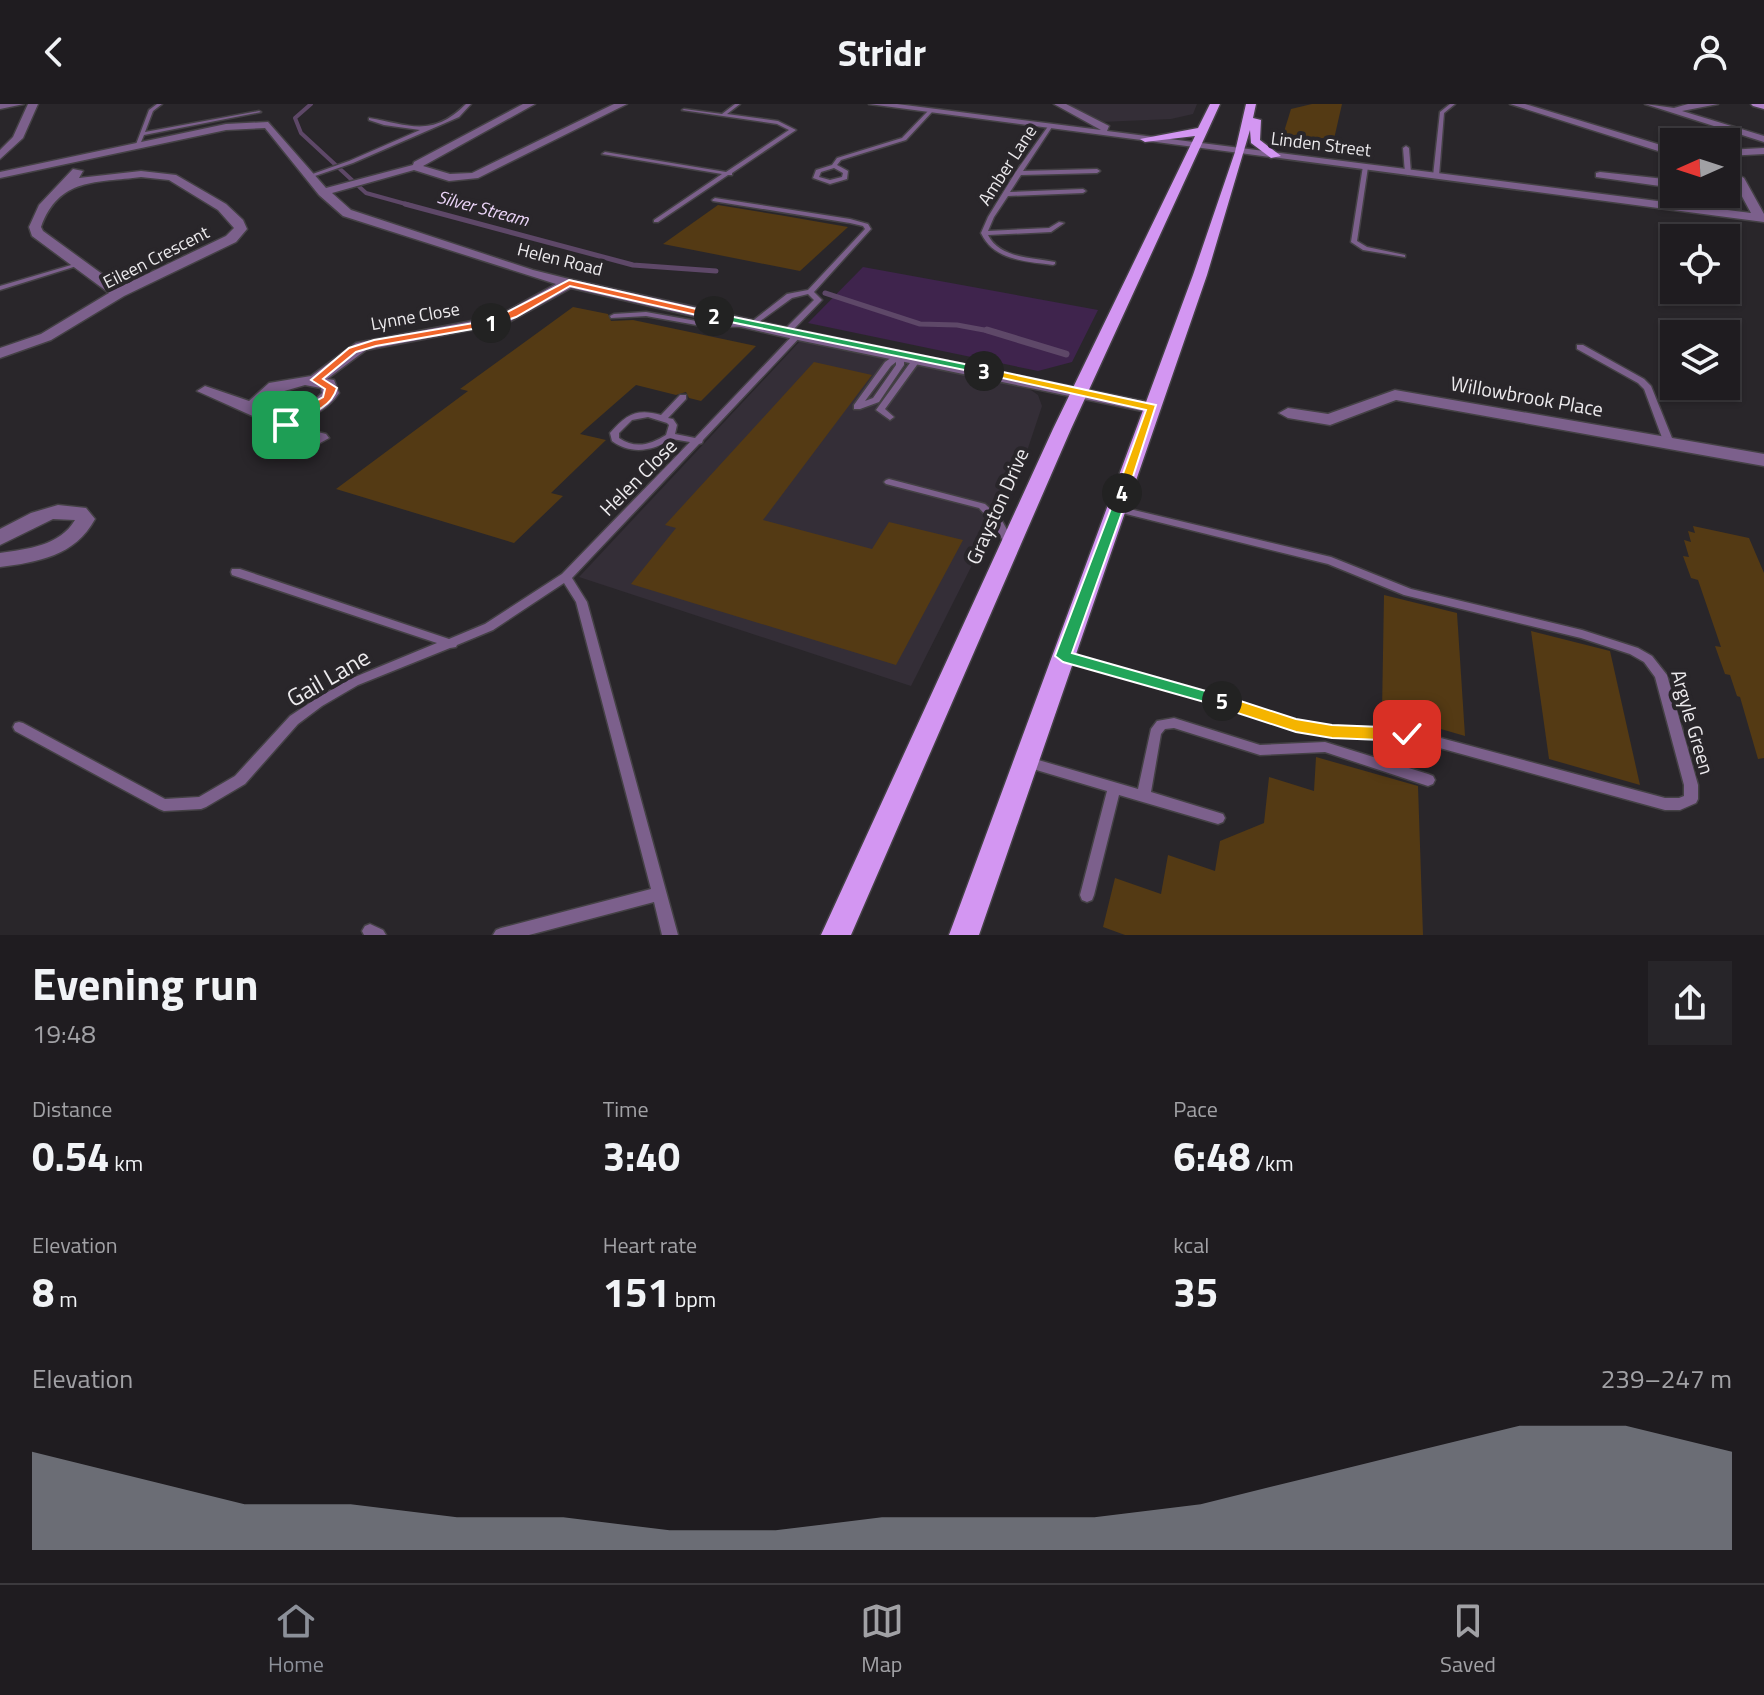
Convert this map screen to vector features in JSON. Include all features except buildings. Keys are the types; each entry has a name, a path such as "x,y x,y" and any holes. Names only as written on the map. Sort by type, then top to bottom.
{"main road":[{"name":"Grayston Drive","path":"836,935 1010,544 1215,104"},
{"path":"964,935 1117,509 1240,152 1252,104"},
{"path":"1252,104 1256,120 1254,137 1258,145 1275,156"},
{"path":"1756,104 1764,106"},
{"path":"1145,139 1180,137 1204,130"}],"street":[{"path":"0,106 19,104"},
{"path":"0,156 18,138 33,104"},
{"path":"323,192 415,167 530,104"},
{"path":"415,167 449,178 470,177 622,104"},
{"name":"Linden Street","path":"874,104 1762,218"},
{"path":"966,116 975,104"},
{"path":"1059,104 1119,135"},
{"path":"1515,104 1660,149"},
{"path":"1650,104 1764,139"},
{"path":"1667,108 1713,104"},
{"name":"Helen Road","path":"0,175 81,158 140,140 226,127 268,125 273,127 323,192 347,213 371,223 569,283 752,325 1152,408"},
{"path":"1740,152 1764,151"},
{"path":"81,158 71,182 50,198 35,227 37,233 119,293"},
{"name":"Eileen Crescent","path":"0,353 46,337 119,293 231,239 241,229 222,207 172,177 141,174 71,182"},
{"path":"1600,175 1660,182"},
{"path":"1740,182 1762,218"},
{"path":"1740,192 1746,193"},
{"path":"1746,216 1764,233"},
{"name":"Lynne Close","path":"255,409 257,401 276,387 316,380 362,346 502,320 569,283"},
{"path":"205,391 261,414 282,417 304,413 328,398 331,388 316,380"},
{"name":"Willowbrook Place","path":"1288,413 1330,420 1395,395 1764,460"},
{"path":"282,417 295,432 320,438"},
{"path":"0,538 24,524 62,511 79,512 85,519 79,532 52,549 0,560"}],"lane":[{"path":"140,140 151,110 160,104"},
{"path":"310,176 351,162 445,121 469,104"},
{"path":"723,115 738,104"},
{"path":"1436,176 1442,112 1453,104"},
{"path":"656,221 793,130 778,123 684,110"},
{"path":"140,140 259,112"},
{"path":"834,166 846,172 847,177 830,182 816,178 818,171 834,166 845,155 878,149 904,139 930,112"},
{"path":"371,119 425,130"},
{"name":"Amber Lane","path":"1049,127 1005,194 984,233 988,244 998,251 1053,263"},
{"path":"1406,148 1408,173"},
{"path":"605,154 730,174"},
{"path":"1365,167 1354,242 1365,249 1403,256"},
{"path":"1018,173 1097,171"},
{"path":"1005,194 1083,191"},
{"path":"614,316 637,314 702,324 752,325 790,296 810,292 866,234 866,225 715,200"},
{"path":"984,233 1051,230 1061,223"},
{"path":"0,288 80,264"},
{"name":"Helen Close","path":"489,627 566,577 699,441 818,300 810,292"},
{"path":"1580,347 1648,388 1669,443"},
{"path":"857,407 876,400 909,357"},
{"path":"890,417 880,410 909,357"},
{"path":"664,417 683,397"},
{"path":"648,414 664,417 673,425 670,436 656,445 636,448 620,443 614,433 629,418 648,414"},
{"path":"670,436 699,441"},
{"path":"889,482 982,506 997,521 1010,544"},
{"name":"Argyle Green","path":"1063,656 1296,725 1332,731 1407,734 1665,804 1680,804 1691,799 1691,785 1661,675 1648,659 1634,651 1582,634 1408,592 1331,561 1117,509"},
{"path":"236,572 452,644"},
{"path":"566,577 581,602 670,935"},
{"name":"Gail Lane","path":"19,727 164,805 201,803 240,780 294,720 318,703 354,682 489,627"},
{"path":"1143,797 1155,733 1161,725 1174,723 1260,750 1325,747 1428,780"},
{"path":"1026,761 1218,818"},
{"path":"1087,895 1114,789"},
{"path":"501,935 659,894"}],"shaded area":[{"path":"1066,104 1197,104 1193,114 1171,119 1101,122"},
{"path":"863,267 1098,310 1072,362 1038,371 808,323"},
{"path":"801,340 1025,386 1038,395 1042,406 1022,466 911,686 579,577"}],"waterway":[{"name":"Silver Stream","path":"311,104 295,118 301,133 366,193 413,206"},
{"name":"Silver Stream","path":"405,204 633,265 716,271"},
{"name":"Silver Stream","path":"825,293 920,324 957,325 991,331"},
{"name":"Silver Stream","path":"987,330 991,331"},
{"name":"Silver Stream","path":"991,331 1066,354"}],"route":[{"path":"286,425 282,417 314,409 328,398 331,388 323,381 316,380 353,350 374,343 502,320 569,283 786,332 1002,374 1152,408 1063,656 1296,725 1332,731 1407,734"}]}
